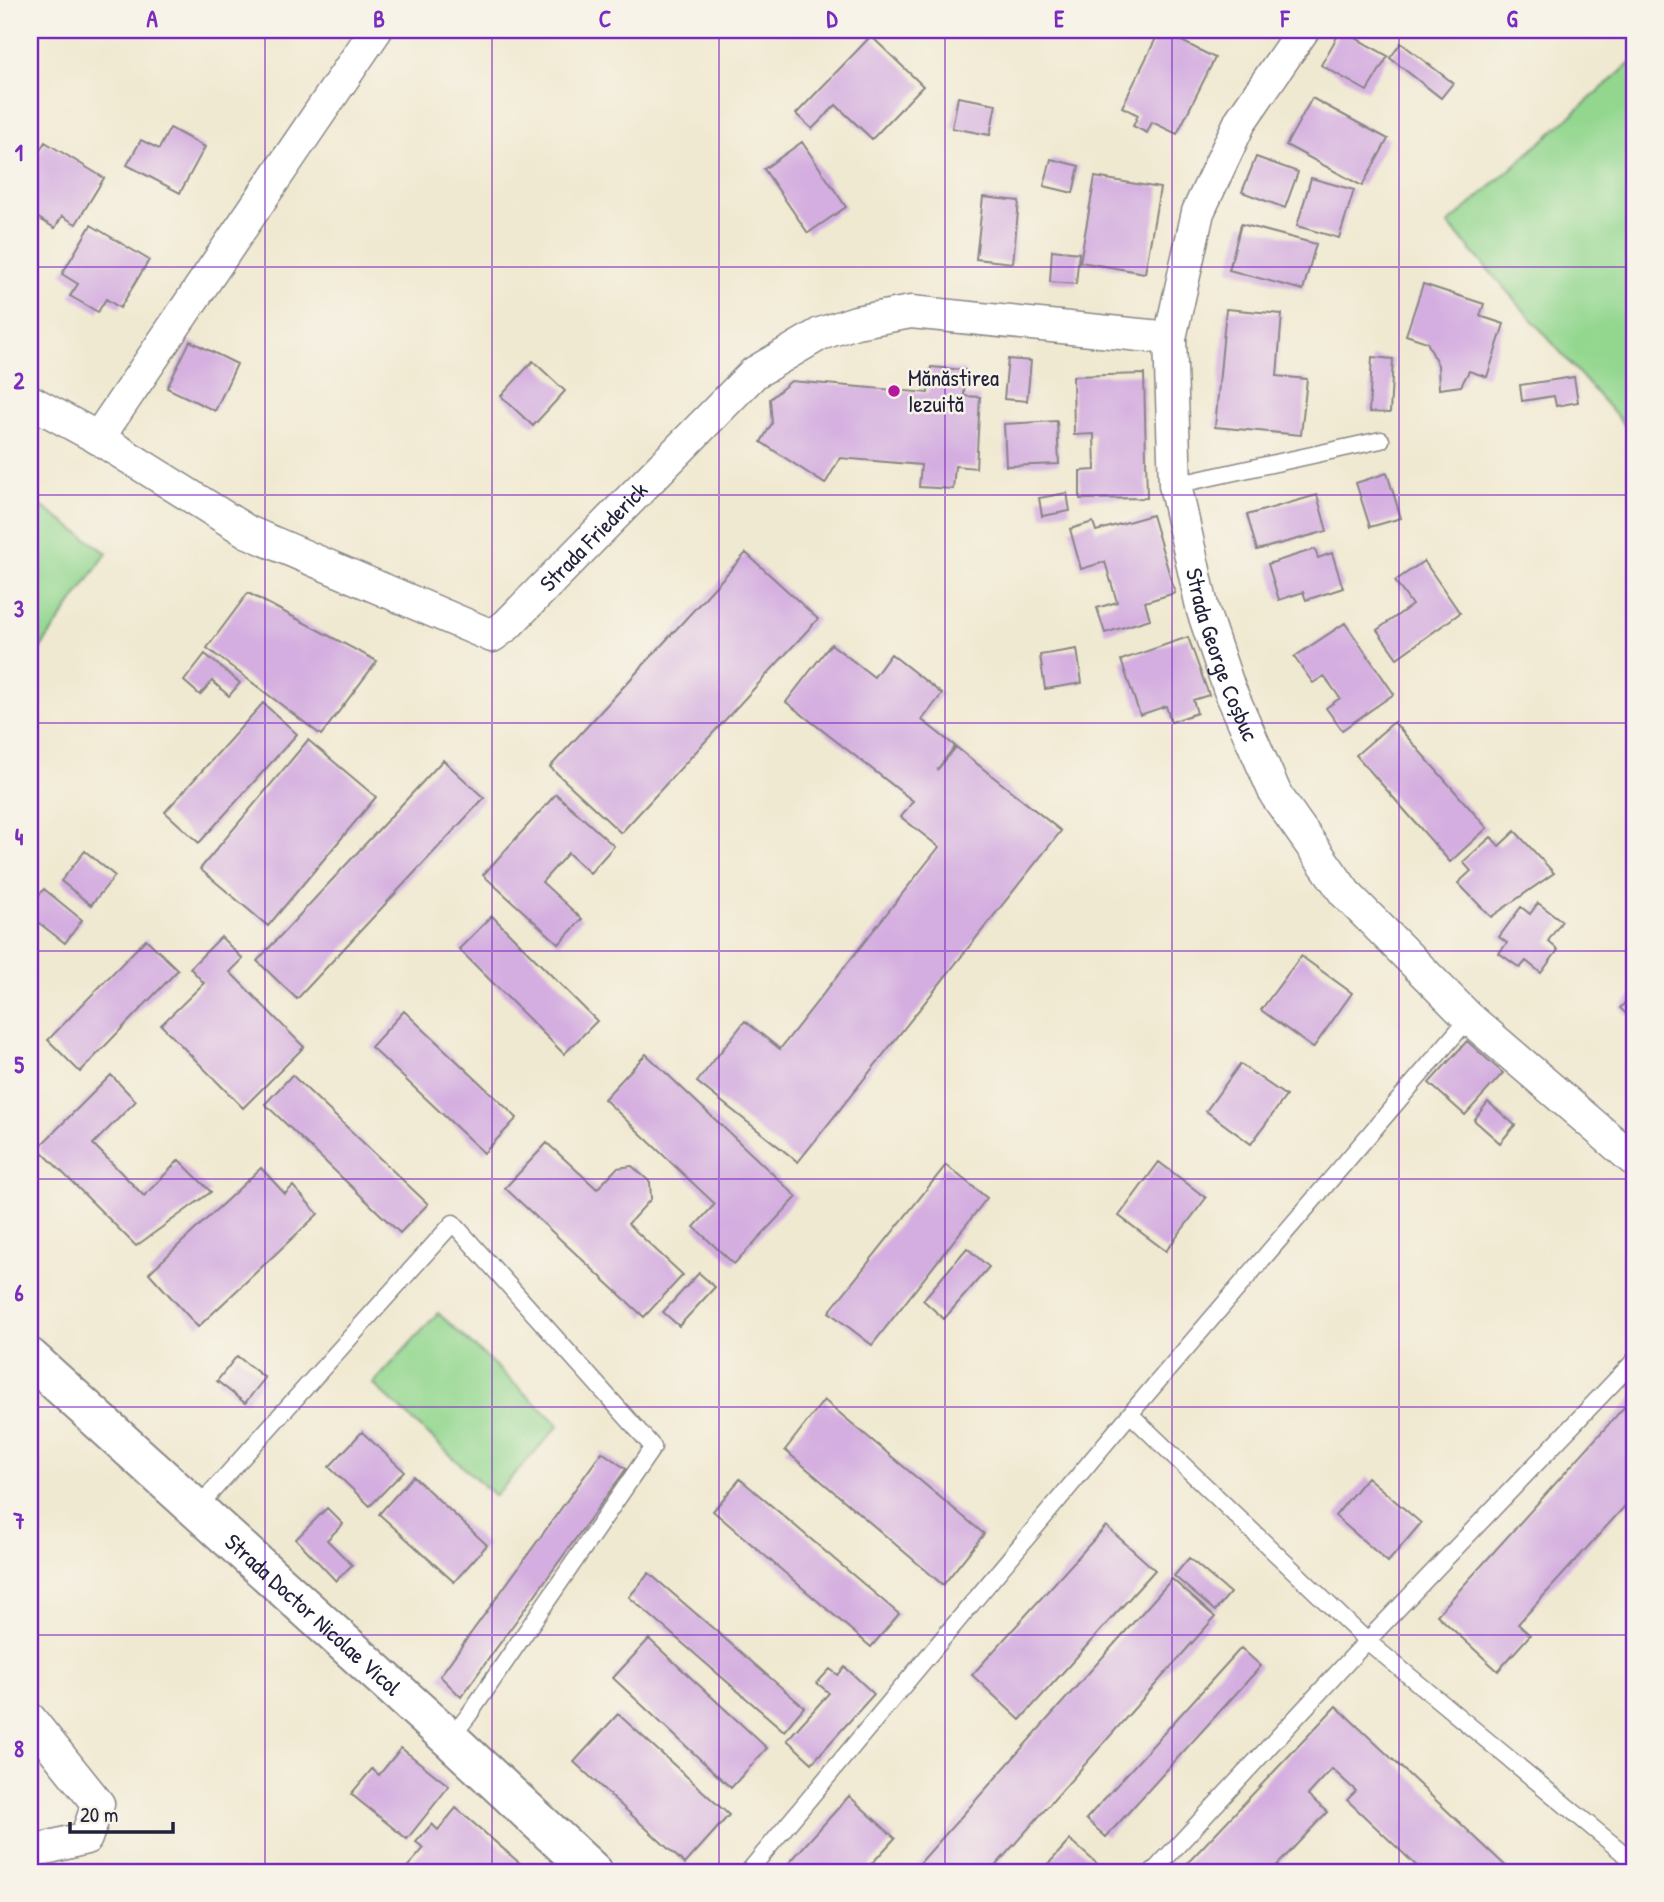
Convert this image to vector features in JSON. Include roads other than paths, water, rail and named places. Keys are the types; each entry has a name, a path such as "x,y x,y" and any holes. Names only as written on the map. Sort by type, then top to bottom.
{"street":[{"path":"98,438 376,30"},
{"name":"Strada George Coșbuc","path":"1303,30 1241,120 1198,212 1170,338 1175,485 1203,611 1229,688 1276,795 1345,893 1469,1018 1634,1160"},
{"name":"Strada Friederick","path":"30,401 98,438 248,532 492,636 507,625 754,373 820,334 856,322 911,312 1170,338"},
{"name":"Strada Doctor Nicolae Vicol","path":"30,1357 593,1872"},
{"path":"30,1719 98,1804 86,1838 30,1852"}],"lane":[{"path":"1175,485 1381,440"},
{"path":"748,1872 1130,1414 1469,1018"},
{"path":"197,1508 453,1223 653,1447 450,1739"},
{"path":"1153,1872 1367,1641 1634,1361"},
{"path":"1130,1414 1367,1641 1634,1862"}],"place":[{"name":"Mănăstirea Iezuită","path":"894,391"}]}
